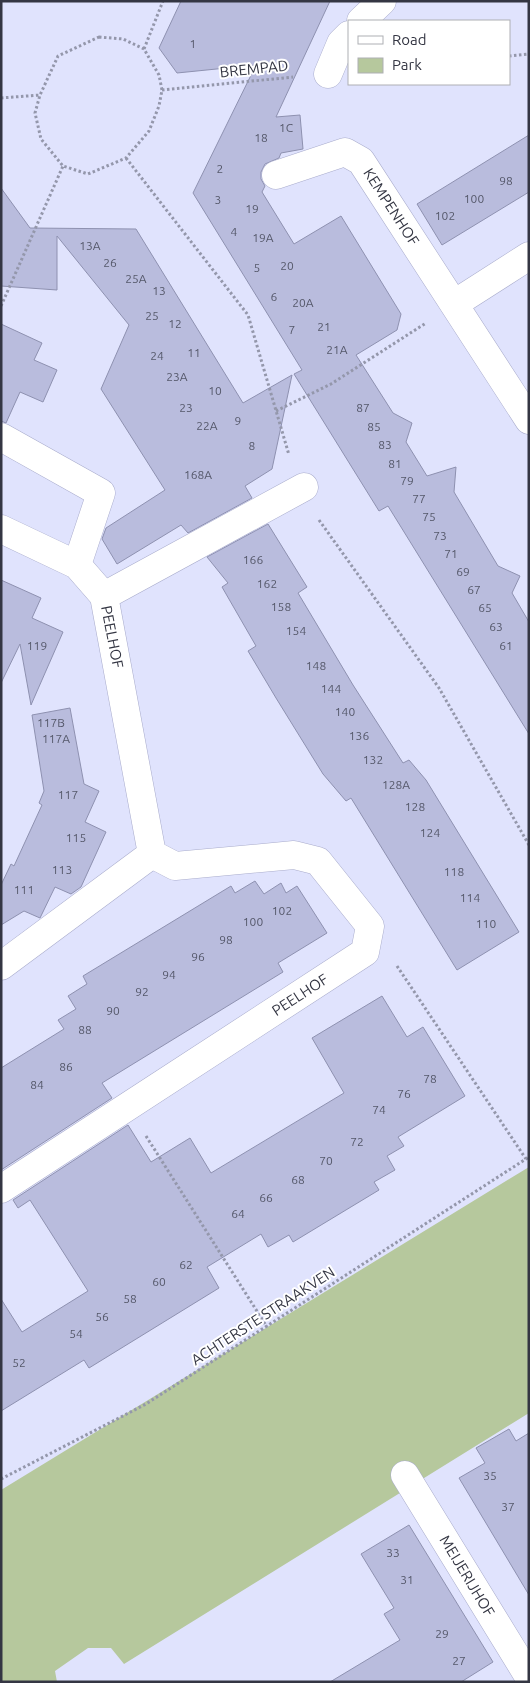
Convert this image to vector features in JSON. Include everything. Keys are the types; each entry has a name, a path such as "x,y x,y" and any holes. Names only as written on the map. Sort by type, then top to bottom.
{"street":[{"path":"362,20 382,1"},
{"path":"328,74 342,43 348,36"},
{"name":"KEMPENHOF","path":"276,175 345,152 361,161 454,304 524,402"},
{"path":"454,304 529,256"},
{"path":"1,437 101,493 77,565"},
{"name":"PEELHOF","path":"104,596 304,488"},
{"name":"PEELHOF","path":"1,529 77,565 104,596 152,854"},
{"path":"1,966 152,854 175,866 294,855 318,861 370,926"},
{"name":"PEELHOF","path":"1,1189 365,952 370,926"},
{"name":"MEIJERIJHOF","path":"405,1475 529,1677"}],"path":[{"path":"144,49 164,1"},
{"path":"99,37 123,39 144,49 160,75 162,90 159,106 149,131 126,158 88,174 63,166 41,138 35,113 40,94 58,56 99,37"},
{"path":"510,56 529,54"},
{"name":"BREMPAD","path":"162,90 328,74"},
{"path":"1,98 40,94"},
{"path":"1,306 63,166"},
{"path":"276,412 331,384 454,304"},
{"path":"370,926 527,1158"},
{"path":"128,1108 267,1327"},
{"name":"ACHTERSTE STRAAKVEN","path":"1,1479 146,1404 527,1158"}],"green space":[{"path":"529,1167 529,1413 124,1664 111,1648 88,1648 55,1671 57,1682 1,1682 1,1490"}],"building":[{"path":"181,1 330,1 276,117 300,115 303,149 281,153 279,158 265,164 261,172 261,179 265,186 262,192 294,244 341,216 401,314 397,330 356,355 393,413 412,423 406,442 427,476 456,467 454,492 498,566 520,576 512,593 529,622 529,734 388,506 379,511 294,374 302,370 193,193 256,65 177,73 159,48"},
{"path":"529,135 529,192 442,245 417,204"},
{"path":"1,188 30,228 136,229 243,403 292,375 272,469 245,486 252,498 188,533 181,525 117,564 102,539 106,528 165,490 101,389 129,325 57,236 57,290 1,286"},
{"path":"1,324 42,343 34,360 57,370 43,402 20,392 6,423 1,421"},
{"path":"268,524 307,587 298,593 353,685 403,763 409,760 426,780 519,932 457,970 351,798 346,801 323,774 276,698 248,651 256,646 222,587 228,583 207,557"},
{"path":"1,580 41,598 32,618 63,632 31,705 20,644 1,683"},
{"path":"70,708 84,784 99,791 85,822 106,832 81,887 71,894 55,887 40,918 24,911 1,925 1,885 11,864 14,866 42,805 39,803 44,791 32,715"},
{"path":"255,881 264,894 281,883 286,893 297,886 327,933 278,963 283,972 102,1083 112,1098 1,1170 1,1068 64,1029 58,1020 76,1009 68,996 87,984 83,976 231,886 235,893"},
{"path":"382,996 407,1037 423,1027 465,1096 398,1137 404,1146 387,1156 395,1170 374,1182 379,1190 293,1242 289,1235 268,1247 261,1234 207,1267 219,1288 89,1368 84,1360 1,1411 1,1299 22,1332 88,1291 30,1200 18,1208 13,1200 128,1125 151,1162 190,1138 211,1173 344,1093 312,1038"},
{"path":"509,1429 516,1441 529,1433 529,1595 459,1478 485,1463 476,1448"},
{"path":"409,1525 493,1662 461,1682 330,1682 400,1640 384,1614 394,1608 361,1554"}]}
